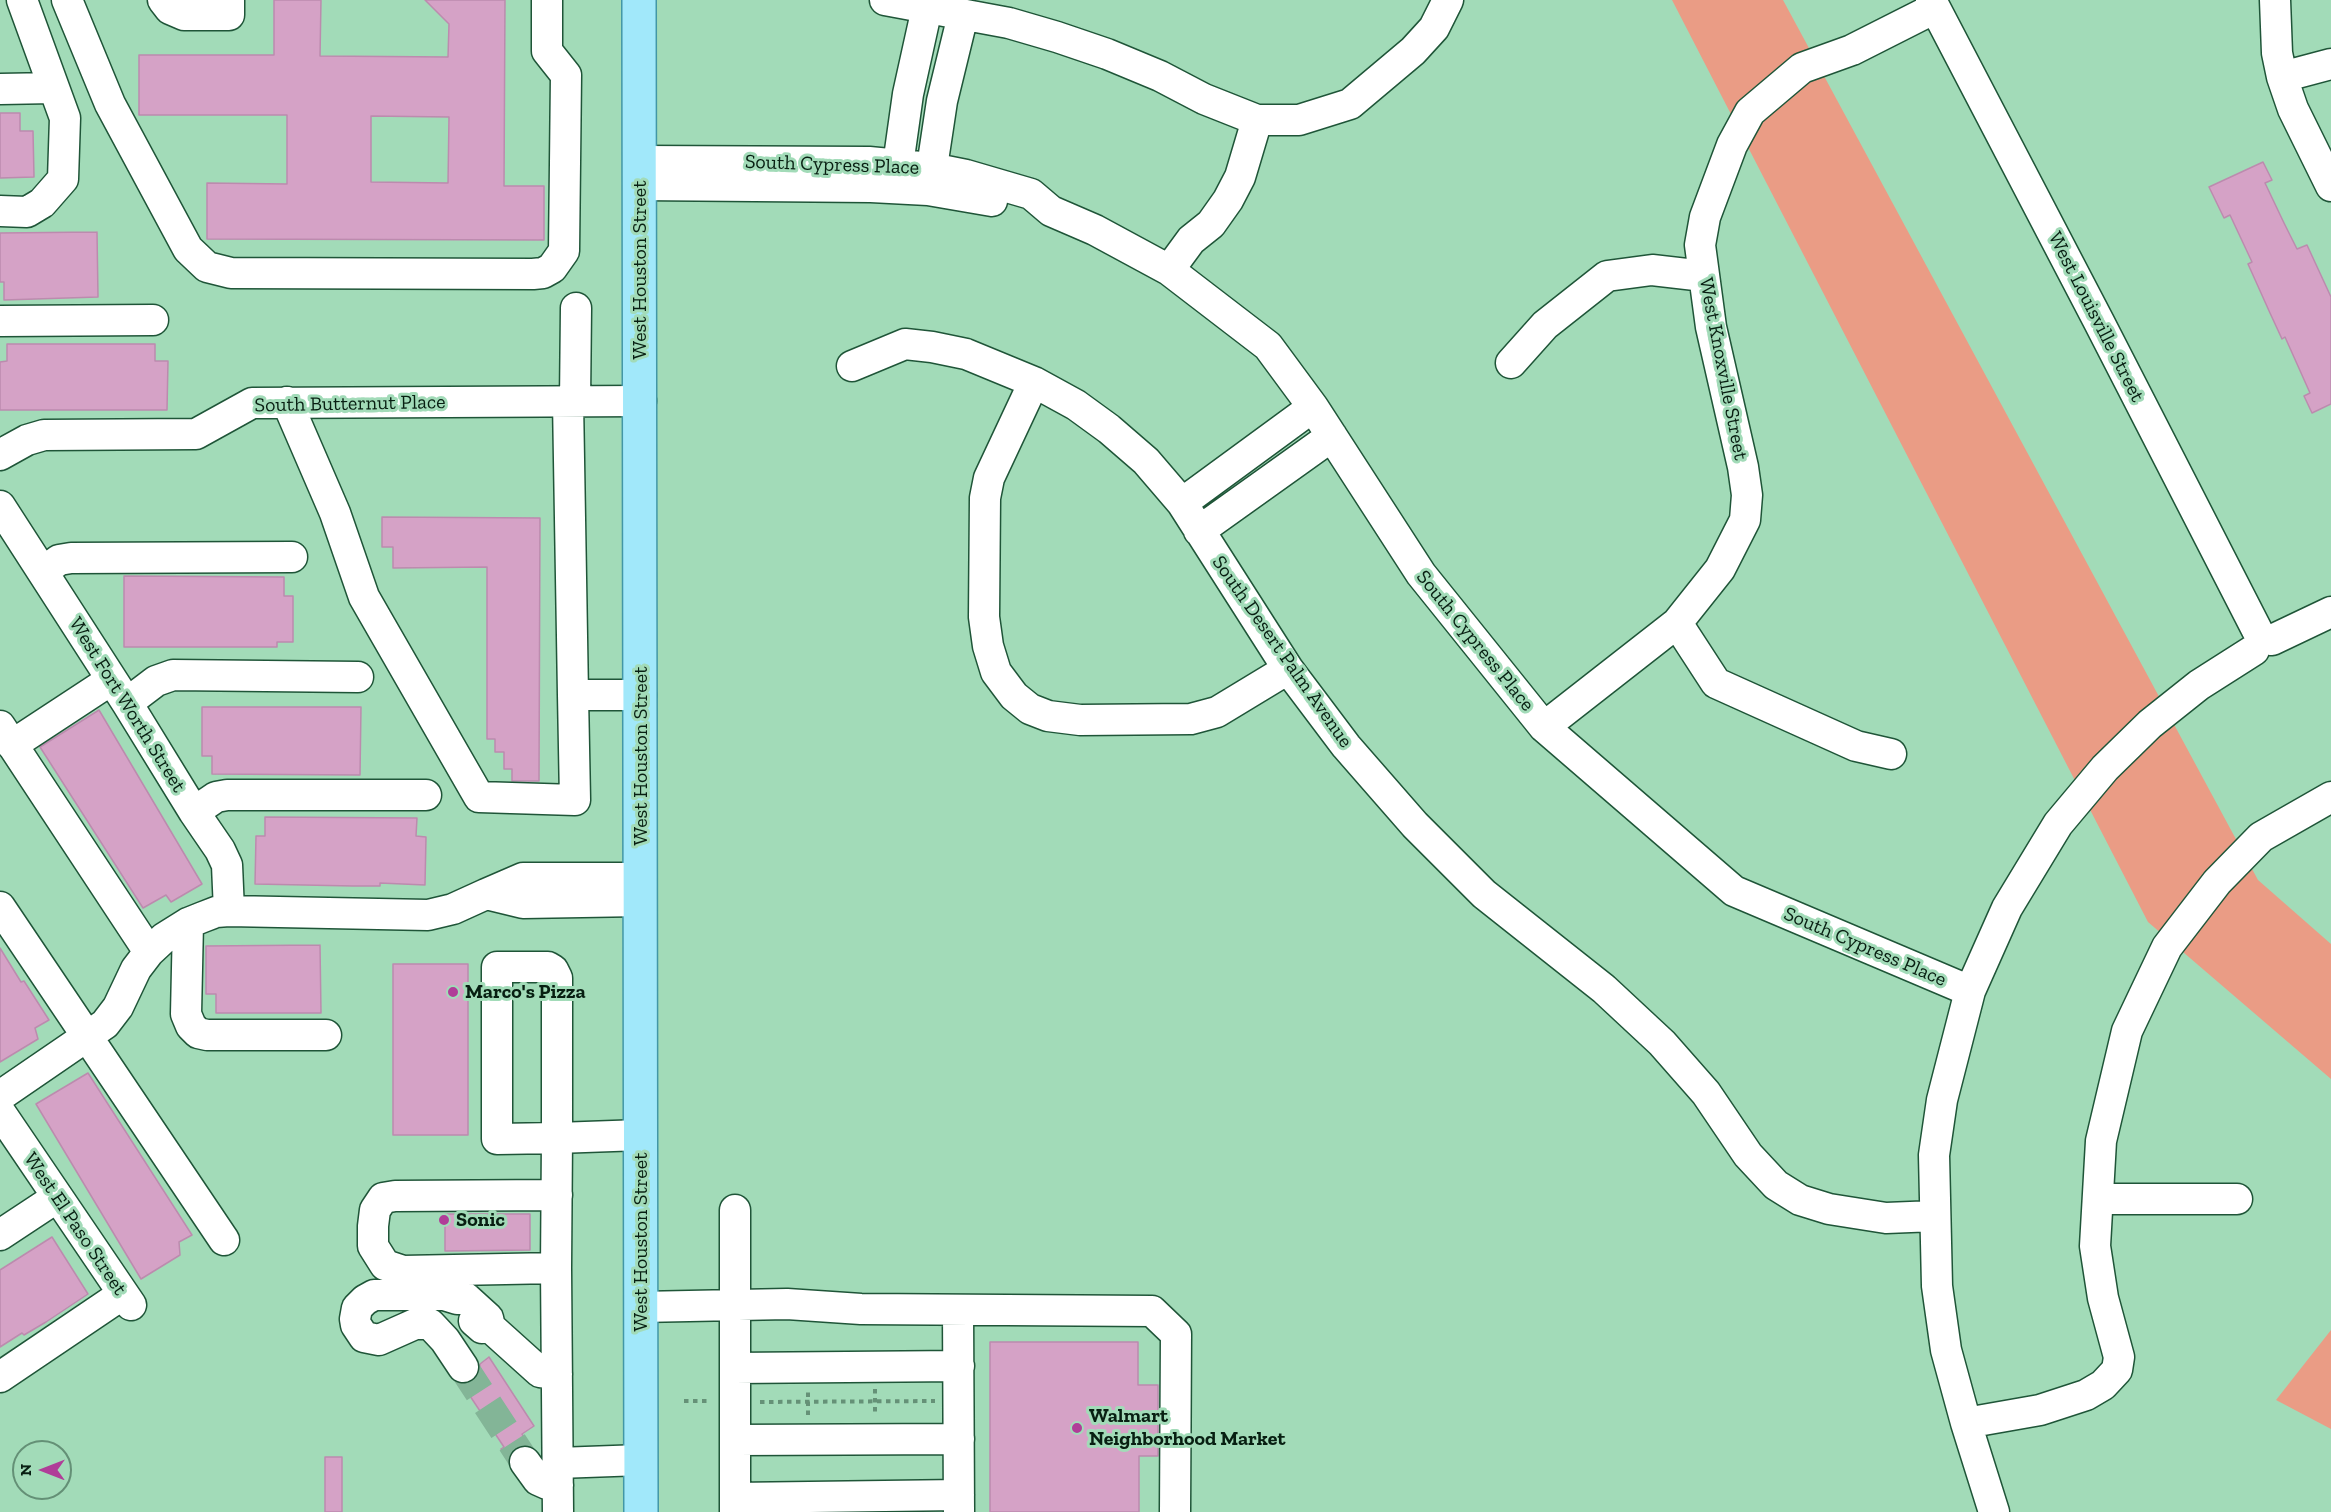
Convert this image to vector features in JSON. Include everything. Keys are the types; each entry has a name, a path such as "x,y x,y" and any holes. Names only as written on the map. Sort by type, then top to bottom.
{"main road":[{"name":"West Houston Street","path":"639,0 641,1512"}],"street":[{"path":"0,211 27,212 42,203 63,179 65,118 21,0"},
{"path":"67,0 115,114 188,249 207,267 231,273 533,274 543,273 552,268 564,250 566,75 547,51 546,0"},
{"path":"163,0 170,9 184,15 229,15 229,0"},
{"path":"885,0 1009,23 1107,54 1160,76 1204,99 1257,120 1299,120 1350,104 1413,51 1434,28 1448,0"},
{"path":"2275,0 2277,53 2282,77 2297,118 2331,186"},
{"name":"West Knoxville Street","path":"1544,727 1677,623 1720,570 1745,520 1747,495 1741,456 1711,327 1700,245 1705,217 1732,145 1750,112 1802,68 1852,50 1933,4"},
{"name":"West Louisville Street","path":"1933,4 2262,641"},
{"path":"898,165 905,115 927,8"},
{"path":"929,179 939,121 963,15"},
{"path":"2282,77 2331,64"},
{"path":"0,89 54,88"},
{"path":"905,115 939,121"},
{"path":"1178,276 1191,240 1211,224 1228,200 1240,177 1257,120"},
{"name":"South Cypress Place","path":"639,173 868,162 898,165 929,179 994,201 1025,210 1051,211 1095,230 1178,276 1268,346 1313,407 1420,574 1544,727 1734,891 1970,991"},
{"name":"South Cypress Place","path":"639,173 871,187 929,179"},
{"path":"1511,363 1545,325 1607,276 1652,270 1704,276"},
{"path":"287,402 334,513 364,597 479,796 575,800 572,401 576,308"},
{"path":"0,321 153,320"},
{"name":"South Desert Palm Avenue","path":"852,366 905,344 966,354 1034,382 1076,405 1109,429 1146,461 1182,503 1288,669 1346,746 1415,825 1484,894 1604,989 1662,1043 1706,1094 1748,1155 1776,1185 1800,1200 1828,1209 1856,1212 1885,1205 1935,1210"},
{"path":"1034,382 989,478 985,498 984,616 988,646 996,672 1014,696 1030,709 1059,718 1114,721 1191,719 1216,712 1288,669"},
{"name":"South Butternut Place","path":"0,455 27,440 44,435 196,434 252,403 640,401"},
{"path":"1182,503 1313,407"},
{"path":"1199,531 1332,436"},
{"name":"West Fort Worth Street","path":"1,509 44,572 220,850 227,865 229,911"},
{"path":"44,572 59,560 71,558 292,557"},
{"path":"1994,1512 1946,1350 1937,1286 1934,1155 1942,1100 1970,991 2007,908 2065,816 2105,768 2150,724 2199,685 2262,641 2331,612"},
{"path":"1677,623 1716,683 1856,746 1891,754"},
{"path":"148,952 6,735 119,691 173,675 358,677"},
{"path":"573,695 641,695"},
{"path":"194,812 216,797 227,795 426,795"},
{"path":"1966,1423 2040,1410 2086,1395 2103,1385 2117,1370 2119,1357 2103,1298 2095,1246 2101,1141 2127,1031 2167,946 2217,882 2261,837 2331,797"},
{"path":"0,1096 105,1024 118,1007 136,969 148,952 164,938 188,923 216,912 428,915 453,909 523,878 538,890 641,890"},
{"path":"0,907 224,1240"},
{"path":"188,923 186,1014 190,1026 198,1033 207,1035 326,1035"},
{"path":"558,1487 556,1268 557,1138 556,974 553,970 543,966 496,967 497,1139 557,1138 641,1135"},
{"name":"West El Paso Street","path":"0,1112 127,1300 0,1377"},
{"path":"556,1268 403,1271 385,1265 373,1246 373,1226 375,1210 383,1198 557,1195"},
{"path":"0,1234 56,1198"},
{"path":"2098,1198 2237,1199"},
{"path":"735,1210 735,1505 959,1503 958,1310"},
{"path":"463,1367 445,1340 430,1324 414,1324 384,1338 372,1340 361,1335 355,1319 361,1303 374,1295 444,1295 457,1299 466,1298 488,1318 490,1327 540,1372 557,1374"},
{"path":"640,1307 787,1304 861,1310 1152,1311 1176,1334 1175,1512"},
{"path":"735,1368 959,1366"},
{"path":"1966,1423 1975,1512"},
{"path":"736,1440 959,1439"},
{"path":"525,1462 538,1480 558,1487 641,1460"}],"path":[{"path":"875,1366 875,1440"},
{"path":"808,1367 808,1440"},
{"path":"684,1401 959,1401"}],"shaded area":[{"path":"1672,0 1783,0 2258,880 2331,944 2331,1079 2148,922"},
{"path":"2331,1330 2331,1429 2276,1400"}],"building":[{"path":"274,0 321,0 320,56 448,57 449,24 425,0 505,0 504,186 544,186 544,240 207,239 207,183 287,184 287,115 139,115 139,55 274,55","holes":["371,116 449,117 448,183 371,182"]},
{"path":"0,113 20,113 20,131 33,131 34,177 0,178"},
{"path":"2263,162 2272,180 2265,183 2297,249 2307,245 2331,297 2331,404 2312,413 2304,396 2310,393 2285,337 2282,339 2248,264 2252,262 2230,215 2224,218 2209,187"},
{"path":"97,232 98,297 4,300 4,282 0,282 0,233"},
{"path":"7,344 155,344 155,361 168,361 167,410 0,410 0,362 7,361"},
{"path":"382,517 540,518 539,781 512,781 512,769 504,769 504,752 495,752 495,739 487,739 487,567 393,568 393,547 382,547"},
{"path":"124,576 284,577 284,596 293,596 293,642 277,642 277,647 124,647"},
{"path":"202,707 361,707 360,775 212,774 212,756 202,756"},
{"path":"99,710 202,884 171,902 166,895 143,908 40,747"},
{"path":"265,817 417,818 416,836 426,837 425,885 255,884 256,836 265,836"},
{"path":"320,945 321,1013 216,1013 216,994 206,994 206,946"},
{"path":"0,948 49,1020 35,1028 38,1039 0,1062"},
{"path":"393,964 468,964 468,1135 393,1135"},
{"path":"88,1073 192,1235 179,1242 180,1255 141,1279 36,1104"},
{"path":"445,1214 530,1214 530,1250 445,1251"},
{"path":"52,1237 88,1294 46,1322 0,1347 0,1270"},
{"name":"Walmart Neighborhood Market","path":"990,1342 1138,1342 1138,1385 1158,1385 1158,1456 1139,1456 1139,1512 990,1512"},
{"path":"489,1357 534,1426 522,1434 529,1446 523,1445 515,1448 508,1459 501,1449 504,1447 462,1384 473,1381 479,1374 480,1364"},
{"path":"325,1457 342,1457 342,1512 325,1512"}],"tunnel":[{"path":"463,1367 525,1462"}],"place":[{"name":"Marco's Pizza","path":"453,992"},
{"name":"Sonic","path":"444,1220"},
{"name":"Walmart Neighborhood Market","path":"1077,1428"}]}
